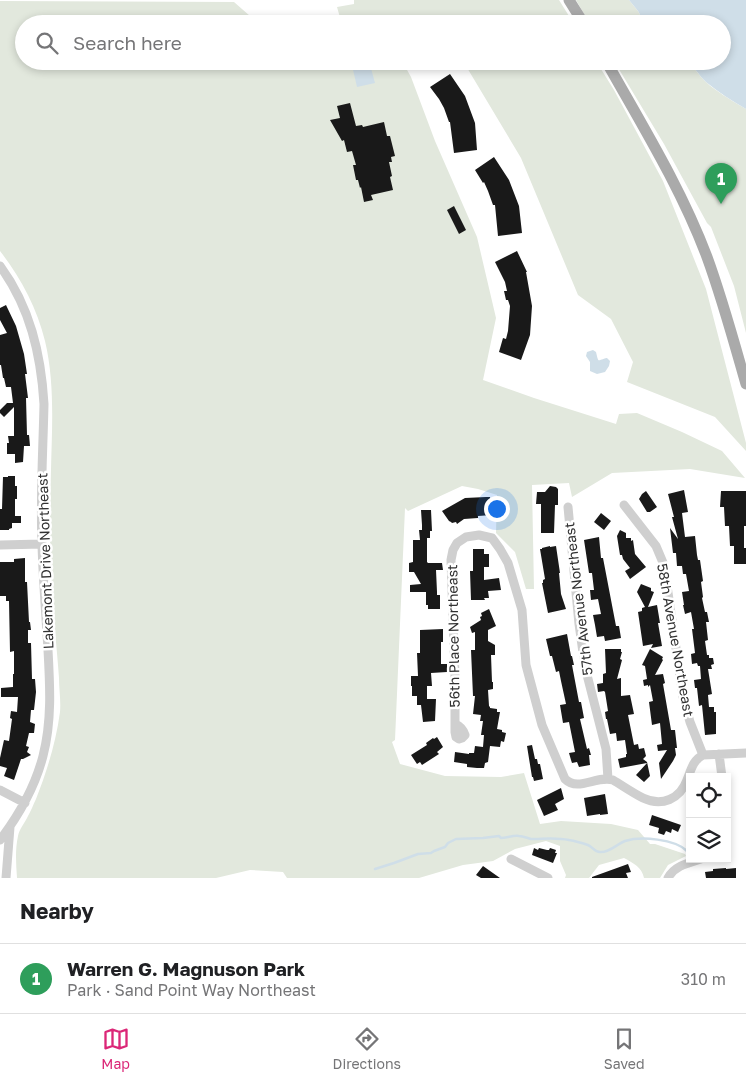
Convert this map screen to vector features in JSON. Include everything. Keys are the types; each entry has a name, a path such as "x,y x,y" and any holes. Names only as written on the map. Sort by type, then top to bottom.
{"main road":[{"path":"569,0 578,15"},
{"path":"611,70 658,153 693,225 717,287 746,384"}],"street":[{"name":"Lakemont Drive Northeast","path":"0,266 25,310 40,363 44,404 42,544 50,690 49,725 37,776 25,803 0,840"},
{"name":"58th Avenue Northeast","path":"624,505 656,546 664,565 683,697 690,722 703,755"},
{"name":"57th Avenue Northeast","path":"568,507 578,624 584,659 606,749 608,779"},
{"name":"56th Place Northeast","path":"455,724 451,560 457,543 466,537 479,535 492,538 508,563 522,610 526,665 542,725 565,779 569,783 574,784 608,779"},
{"path":"0,545 42,544"},
{"path":"608,779 613,780 644,799 669,800 677,796 684,789 694,762 698,758 703,755 746,752"},
{"path":"720,754 722,773"},
{"path":"0,790 25,803"},
{"name":"Lakemont Drive Northeast","path":"6,878 10,827"},
{"path":"511,859 548,878"},
{"path":"668,878 676,868 687,863"}],"shaded area":[{"path":"354,0 559,0 568,15 339,15 337,7 354,4"},
{"path":"576,0 629,0 640,15 585,15"},
{"path":"629,0 746,0 746,109 706,82 695,70 731,70 731,15 640,15"},
{"path":"0,1 234,2 249,15 15,15 15,70 407,70 435,141 477,237 496,318 483,380 616,424 619,414 637,413 722,451 745,478 690,469 612,473 572,497 569,483 532,485 534,589 526,589 515,552 496,533 497,495 462,486 408,511 405,508 395,740 392,742 400,764 445,776 501,777 524,773 540,824 561,821 611,824 638,830 650,844 685,854 686,856 668,865 660,878 644,878 639,868 624,858 599,865 589,878 565,878 566,875 560,861 560,846 546,841 515,849 493,861 463,865 419,878 287,878 283,872 250,870 216,878 17,878 17,841 21,828 36,799 47,767 56,734 60,704 50,558 52,405 50,373 42,329 33,305 15,272 0,251"},
{"path":"353,70 371,70 375,83 357,87"},
{"path":"468,70 602,70 663,181 706,289 746,443 746,451 715,417 627,382 633,362 611,319 578,295 521,158"},
{"path":"619,70 696,70 712,87 746,109 746,333 734,286 711,227 707,223 664,144"},
{"path":"593,350 596,352 599,360 607,358 610,361 605,372 597,374 590,371 590,362 586,356 587,352"}],"building":[{"path":"450,74 465,96 475,123 477,150 454,153 450,122 439,99 430,87"},
{"path":"350,103 356,126 362,125 363,127 384,122 395,156 391,157 392,162 389,162 393,190 371,195 373,200 364,202 361,187 358,180 356,180 353,165 356,165 352,151 347,152 344,140 342,141 330,120 340,118 337,106"},
{"path":"494,157 509,180 519,206 522,233 498,236 495,205 493,205 484,182 475,170"},
{"path":"454,206 466,230 459,234 447,210"},
{"path":"517,251 527,272 532,306 530,335 521,360 499,352 503,338 506,339 508,331 510,306 504,291 507,291 505,282 495,262"},
{"path":"6,305 16,326 24,354 27,374 25,374 28,398 26,398 27,435 29,435 30,446 24,446 23,462 15,463 15,454 7,454 8,436 14,436 14,407 4,417 0,413 0,410 7,403 13,403 11,387 6,387 0,365 0,335 7,333 0,320 0,308"},
{"path":"15,476 17,499 15,499 15,516 21,516 21,523 12,523 12,528 9,530 0,530 3,477"},
{"path":"550,486 558,489 558,505 555,505 554,533 541,533 541,504 536,504 537,492 545,492"},
{"path":"684,490 688,512 682,513 685,537 695,536 703,581 701,582 702,598 709,622 706,622 708,640 705,641 707,655 709,655 709,658 713,658 714,664 711,665 712,669 708,669 712,694 708,695 709,707 714,707 714,712 716,712 716,734 705,735 702,705 699,706 694,680 701,679 700,666 697,663 692,664 691,654 695,653 692,629 694,629 691,612 685,614 683,605 682,592 689,591 686,574 683,574 682,566 677,566 676,553 673,553 670,528 678,539 668,494"},
{"path":"646,491 657,507 650,512 647,512 639,499"},
{"path":"721,491 746,491 744,548 746,548 746,564 734,564 734,546 730,546 729,526 725,526 724,507 720,507"},
{"path":"490,497 492,515 464,519 457,524 456,522 452,523 449,521 442,511 465,498"},
{"path":"421,510 431,510 432,531 430,531 430,538 427,538 427,562 442,563 443,570 436,570 437,595 440,595 440,609 428,609 428,605 426,605 426,592 410,592 410,585 421,584 414,572 409,572 409,563 413,562 413,540 420,540 419,530 422,530"},
{"path":"601,513 611,521 604,530 594,522"},
{"path":"620,530 626,533 626,538 631,538 631,541 633,540 635,554 646,567 630,579 625,571 630,568 622,555 620,555 617,536"},
{"path":"599,537 601,558 603,558 616,626 619,626 621,638 605,641 604,636 597,637 593,615 601,614 598,599 591,600 590,590 594,590 592,573 589,573 584,540"},
{"path":"556,546 561,594 566,609 548,613 542,583 545,579 540,549"},
{"path":"473,549 484,549 484,554 489,554 489,567 484,567 484,580 499,578 501,590 488,591 489,598 484,598 485,600 471,600 470,571 473,571"},
{"path":"25,558 25,582 27,582 31,630 28,630 28,643 31,643 32,679 35,679 36,692 34,710 31,710 30,722 35,724 34,733 29,733 26,746 29,747 27,752 31,755 21,759 14,780 4,776 7,768 0,766 4,740 9,741 12,719 10,718 11,711 17,712 18,697 1,697 1,688 13,687 14,651 10,652 9,601 6,601 6,596 0,596 0,562 14,562 14,559"},
{"path":"641,584 651,588 651,591 654,592 648,607 657,605 662,646 651,648 653,644 643,646 638,612 642,611 642,608 645,607 637,592"},
{"path":"489,609 496,626 488,630 488,641 495,645 495,655 491,655 493,689 488,690 489,706 500,712 497,729 506,733 504,742 501,741 500,747 490,746 488,762 485,763 484,768 467,767 467,764 454,762 455,752 474,753 475,746 483,747 484,735 481,735 483,721 480,721 481,715 473,714 475,696 473,696 471,650 475,650 475,632 472,633 470,627 481,620 481,613"},
{"path":"443,629 441,664 447,664 447,672 431,673 432,686 427,686 427,699 436,699 435,721 423,722 421,705 417,705 417,696 412,696 411,686 411,676 418,676 417,653 420,653 420,630"},
{"path":"567,634 574,665 572,665 579,702 581,702 584,718 580,719 587,749 589,748 591,755 589,755 590,765 579,767 577,762 572,763 569,753 575,752 569,722 563,723 560,705 566,704 559,671 556,672 546,639"},
{"path":"605,649 621,649 622,652 617,679 621,678 621,696 630,695 634,714 628,715 634,745 638,744 639,749 644,748 646,756 643,759 647,762 650,776 644,782 636,775 647,763 620,768 618,759 626,757 627,754 625,740 617,741 616,733 610,734 605,712 608,711 605,692 598,692 597,684 603,683 603,674 606,673"},
{"path":"650,649 663,657 655,675 663,674 671,730 675,730 677,748 675,748 676,755 673,761 661,779 659,763 667,750 658,751 657,745 662,744 660,723 652,725 649,702 653,701 650,685 648,687 648,685 644,686 643,680 647,679 645,666 642,665"},
{"path":"437,737 443,747 437,752 439,754 422,765 420,762 417,764 411,755"},
{"path":"532,745 535,759 540,764 543,779 534,781 527,746"},
{"path":"561,788 564,799 555,804 558,810 544,816 537,800"},
{"path":"605,794 608,814 587,816 584,798"},
{"path":"652,815 681,825 678,832 672,829 671,833 666,831 664,835 658,833 659,828 649,825"},
{"path":"534,848 538,850 539,848 549,850 550,848 556,850 555,853 557,853 553,863 532,855"},
{"path":"628,864 631,872 626,873 628,878 592,878 592,877"},
{"path":"483,866 500,878 481,878 476,875"},
{"path":"736,868 736,878 706,878 705,872"}],"waterway":[{"path":"375,869 418,854 431,853 445,847 456,839 499,836 501,838 522,836 531,839 564,839 588,845 600,852 610,850 625,841 640,839 666,841 686,850"}],"place":[{"name":"Warren G. Magnuson Park","path":"721,204"}]}
